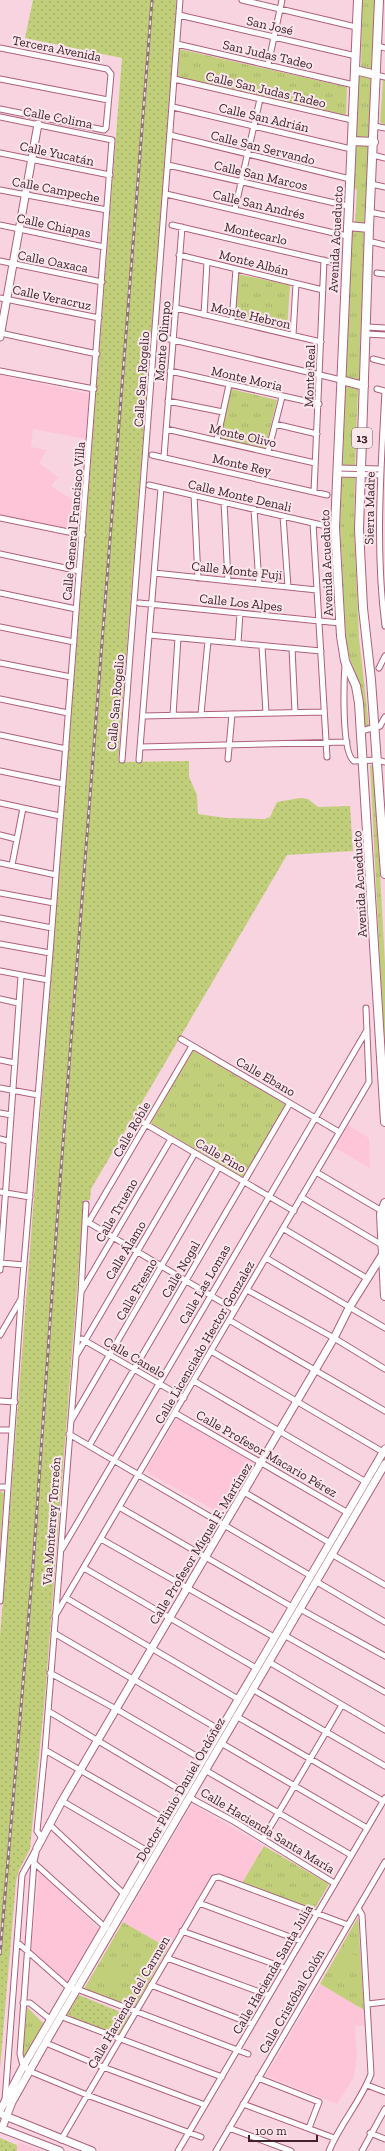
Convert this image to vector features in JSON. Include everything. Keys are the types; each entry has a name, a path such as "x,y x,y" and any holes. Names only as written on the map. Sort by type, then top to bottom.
{"main road":[{"name":"Avenida Acueducto","path":"358,0 335,527 340,623 345,661 358,690 385,1122"},
{"name":"Avenida Acueducto","path":"379,0 382,17 381,47 376,75 374,142 369,212 359,529 361,586 380,727 385,874"},
{"path":"355,70 376,75"},
{"path":"351,145 374,142"},
{"path":"348,226 369,228"},
{"path":"341,380 364,386"},
{"path":"385,1203 382,1211 385,1296"}],"street":[{"name":"Calle San Rogelio","path":"122,760 180,0"},
{"path":"242,0 356,27"},
{"path":"268,65 282,0"},
{"name":"San José","path":"179,15 356,56"},
{"name":"San Judas Tadeo","path":"177,44 354,85"},
{"name":"Tercera Avenida","path":"0,48 110,71 108,100"},
{"path":"376,75 385,77"},
{"path":"0,79 108,100 106,128 101,130 0,109"},
{"name":"Calle San Judas Tadeo","path":"174,79 352,120"},
{"path":"235,209 260,99"},
{"name":"Calle San Adrián","path":"173,106 254,126 351,145"},
{"name":"Calle Colima","path":"0,117 112,140"},
{"path":"38,124 14,264 4,299 0,335 97,354"},
{"path":"374,126 385,128"},
{"name":"Calle San Servando","path":"170,136 350,179"},
{"name":"Calle General Francisco Villa","path":"0,1601 21,1300 83,535 112,140"},
{"name":"Calle Yucatán","path":"0,153 110,175"},
{"path":"373,155 385,158"},
{"name":"Calle San Marcos","path":"168,165 348,206"},
{"path":"371,184 385,187"},
{"name":"Calle Campeche","path":"0,190 107,210"},
{"name":"Calle San Andrés","path":"166,194 347,236"},
{"path":"369,212 385,215"},
{"name":"Calle Chiapas","path":"0,225 104,247"},
{"name":"Montecarlo","path":"172,225 334,263"},
{"name":"Monte Olimpo","path":"164,457 182,228"},
{"path":"368,241 385,245"},
{"name":"Monte Albán","path":"179,255 323,290"},
{"name":"Monte Real","path":"314,492 319,404 324,260"},
{"name":"Calle Oaxaca","path":"0,261 102,282"},
{"path":"204,315 207,262"},
{"path":"232,322 236,269"},
{"path":"378,273 385,274"},
{"path":"293,336 296,284"},
{"name":"Calle Veracruz","path":"4,299 99,318"},
{"name":"Monte Hebron","path":"176,308 321,342"},
{"path":"366,331 385,328"},
{"path":"366,331 385,335"},
{"path":"161,337 341,380"},
{"path":"373,359 385,362"},
{"path":"0,371 94,389"},
{"name":"Monte Moria","path":"170,371 319,404"},
{"path":"217,440 229,385"},
{"path":"377,389 385,391"},
{"name":"Sierra Madre","path":"385,391 381,472 383,492 380,520 385,626"},
{"path":"268,452 282,397"},
{"path":"168,400 223,412"},
{"path":"275,424 317,434"},
{"name":"Monte Olivo","path":"166,429 315,462"},
{"name":"Monte Rey","path":"152,455 327,495"},
{"path":"337,471 381,472"},
{"name":"Calle Monte Denali","path":"149,485 326,526"},
{"path":"139,760 161,488"},
{"path":"194,495 198,578"},
{"path":"224,502 228,581"},
{"path":"254,509 259,584"},
{"path":"283,516 288,587"},
{"path":"0,518 83,535"},
{"path":"380,520 385,523"},
{"path":"313,523 327,757"},
{"path":"0,554 79,571"},
{"name":"Calle Monte Fuji","path":"154,573 317,590"},
{"path":"0,593 76,609"},
{"name":"Calle Los Alpes","path":"139,603 340,623"},
{"path":"238,643 240,613"},
{"path":"0,627 74,642"},
{"path":"149,635 321,651"},
{"path":"172,715 178,638"},
{"path":"201,714 208,641"},
{"path":"262,646 266,713"},
{"path":"292,648 295,712"},
{"path":"379,668 385,656"},
{"path":"345,661 343,684 347,742 352,760 381,761"},
{"path":"0,663 71,677"},
{"path":"0,699 68,712"},
{"path":"142,716 324,712"},
{"path":"228,759 232,714"},
{"path":"361,731 380,727 385,717"},
{"path":"0,735 66,749"},
{"path":"140,747 347,742"},
{"path":"0,771 63,784"},
{"path":"0,803 60,816"},
{"path":"12,865 23,808"},
{"path":"0,835 16,839"},
{"path":"0,863 56,875"},
{"path":"0,893 54,903"},
{"path":"0,918 52,928"},
{"path":"0,944 50,953"},
{"path":"0,971 48,980"},
{"path":"0,1270 2,1192 11,1115 21,976"},
{"path":"0,999 18,1003"},
{"path":"366,1008 367,1029"},
{"name":"Calle Licenciado Hector Gonzalez","path":"55,1616 284,1229 370,1078 367,1029"},
{"name":"Calle Las Lomas","path":"60,1551 367,1029"},
{"name":"Calle Ebano","path":"181,1039 339,1132"},
{"name":"Calle Roble","path":"87,1222 192,1046"},
{"path":"0,1060 15,1063"},
{"path":"0,1088 38,1095"},
{"name":"Calle Nogal","path":"90,1446 290,1103"},
{"path":"0,1113 11,1115"},
{"name":"Calle Pino","path":"137,1119 294,1211"},
{"name":"Calle Trueno","path":"81,1293 112,1237 171,1138"},
{"path":"0,1139 8,1141"},
{"name":"Calle Álamo","path":"74,1359 195,1152"},
{"name":"Calle Fresno","path":"70,1422 219,1167"},
{"path":"316,1172 382,1211"},
{"path":"2,1192 30,1197"},
{"path":"301,1197 383,1250"},
{"name":"Via Monterrey Torreón","path":"42,1838 37,1831 45,1750 74,1359 87,1222 86,1204"},
{"path":"87,1222 235,1310"},
{"path":"284,1229 368,1279"},
{"name":"Calle Profesor Miguel F. Martínez","path":"37,1848 80,1769 204,1557 225,1525 262,1462 334,1338 349,1308 368,1279 383,1250"},
{"path":"266,1258 385,1328"},
{"path":"1,1263 24,1265"},
{"path":"247,1290 334,1338 385,1370"},
{"path":"0,1335 21,1300"},
{"path":"229,1320 385,1411"},
{"name":"Calle Canelo","path":"76,1336 184,1398"},
{"path":"211,1351 384,1450"},
{"path":"194,1381 280,1430 366,1482"},
{"path":"0,1401 15,1402"},
{"name":"Calle Profesor Macario Pérez","path":"175,1413 348,1513"},
{"path":"0,1430 12,1430"},
{"path":"69,1434 311,1576 317,1582 385,1622"},
{"name":"Doctor Plinio Daniel Ordóñez","path":"2,2114 51,2020 73,1988 187,1794 203,1760 220,1730 384,1450"},
{"name":"Doctor Plinio Daniel Ordóñez","path":"108,1929 124,1894 167,1820 205,1770 333,1555 385,1464"},
{"path":"0,1487 7,1487"},
{"path":"244,1492 330,1543"},
{"path":"119,1507 292,1607"},
{"path":"101,1539 274,1637"},
{"path":"333,1555 385,1585"},
{"path":"84,1568 256,1668"},
{"path":"66,1598 238,1699"},
{"path":"300,1609 385,1656"},
{"path":"54,1633 220,1730"},
{"path":"284,1635 385,1692"},
{"path":"268,1662 385,1730"},
{"path":"50,1673 116,1709 203,1760"},
{"path":"252,1689 385,1766"},
{"path":"263,1840 342,1705"},
{"name":"Calle Hacienda Santa María","path":"48,1711 334,1883"},
{"path":"236,1716 384,1800"},
{"path":"221,1743 367,1828"},
{"path":"45,1750 167,1820"},
{"path":"205,1770 351,1855"},
{"name":"Calle Hacienda Santa Julia","path":"178,2151 238,2050 268,1995 384,1800"},
{"path":"62,1801 149,1852"},
{"path":"50,1824 124,1894"},
{"path":"5,2100 22,1875 37,1848"},
{"path":"31,1861 108,1929"},
{"path":"31,1861 28,1951 20,2054 27,2068 87,2095 201,2137"},
{"name":"Calle Cristóbal Colón","path":"216,2151 358,1908 383,1869 385,1862"},
{"name":"Calle Hacienda del Carmen","path":"61,2140 215,1877 219,1877 317,1914"},
{"path":"199,1903 301,1941"},
{"path":"329,2151 334,2138 367,2085 371,2071 362,1915 358,1908"},
{"path":"317,1914 348,1925"},
{"path":"182,1931 284,1968"},
{"path":"17,1942 73,1988 248,2054"},
{"path":"167,1958 268,1995"},
{"path":"151,1985 252,2024"},
{"name":"Doctor Plinio Daniel Ordóñez","path":"1,2128 5,2100 46,2043 73,1988"},
{"path":"368,2004 385,2002"},
{"path":"23,2003 30,2003 51,2020"},
{"path":"64,2018 119,2040 222,2077"},
{"path":"46,2043 103,2067 205,2105"},
{"path":"258,2078 319,2102 309,2128"},
{"path":"367,2085 385,2092"},
{"path":"243,2104 334,2138"},
{"path":"362,2151 370,2133 385,2109"},
{"path":"2,2114 61,2140 92,2151"},
{"path":"1,2128 60,2151"},
{"path":"229,2128 291,2151"},
{"path":"370,2133 385,2139"}],"shaded area":[{"path":"0,375 89,394 86,439 33,429 31,447 47,450 39,463 58,477 51,486 80,505 79,531 0,515"},
{"path":"348,1125 369,1138 370,1168 335,1148"},
{"path":"179,1419 253,1462 223,1515 147,1472 146,1470 176,1420"},
{"path":"192,1804 264,1846 242,1883 213,1873 168,1948 123,1922"},
{"path":"39,1871 99,1929 66,1986 31,1952"},
{"path":"320,1984 364,2010 365,2025 355,2026 357,2057 354,2077 337,2104 266,2076"},
{"path":"18,2142 43,2151 17,2151"}],"green space":[{"path":"33,0 177,0 118,762 189,761 189,777 197,795 198,814 226,818 265,819 270,817 277,802 300,798 308,799 318,807 350,806 353,851 287,855 91,1189 90,1200 84,1200 45,1696 30,1849 19,1870 16,1881 0,2069 0,1637 122,58 25,38"},
{"path":"362,0 375,0 371,70 361,69"},
{"path":"179,49 347,87 346,115 178,77"},
{"path":"359,74 370,76 372,78 369,139 356,138"},
{"path":"262,78 282,82 279,95 259,90"},
{"path":"383,80 385,80 385,125 380,122"},
{"path":"356,145 369,145 364,225 355,224 357,190 354,187"},
{"path":"352,231 365,232 359,381 346,377"},
{"path":"237,274 290,285 287,331 234,319"},
{"path":"345,386 358,389 355,467 343,466"},
{"path":"231,389 277,400 265,450 220,439"},
{"path":"341,477 355,477 354,527 359,638 369,726 365,726 361,687 350,659 346,640 340,527"},
{"path":"370,765 374,765 385,964 385,1061"},
{"path":"193,1050 286,1105 244,1178 151,1123"},
{"path":"385,1455 385,1461 317,1575 316,1573"},
{"path":"0,1491 4,1493 0,1547"},
{"path":"312,1581 188,1793 188,1792"},
{"path":"264,1846 329,1884 314,1910 242,1883"},
{"path":"358,1917 364,2010 320,1984"},
{"path":"123,1922 168,1948 133,2010 84,1989"},
{"path":"346,1950 357,1957 346,1975 335,1968"},
{"path":"111,1963 123,1969 113,1988 101,1982"},
{"path":"79,1995 130,2016 117,2037 67,2015"},
{"path":"27,2007 44,2024 24,2059 22,2059"},
{"path":"0,2138 17,2145 17,2151 0,2151"}],"railway":[{"path":"0,1954 33,1566 58,1208 152,0"}]}
